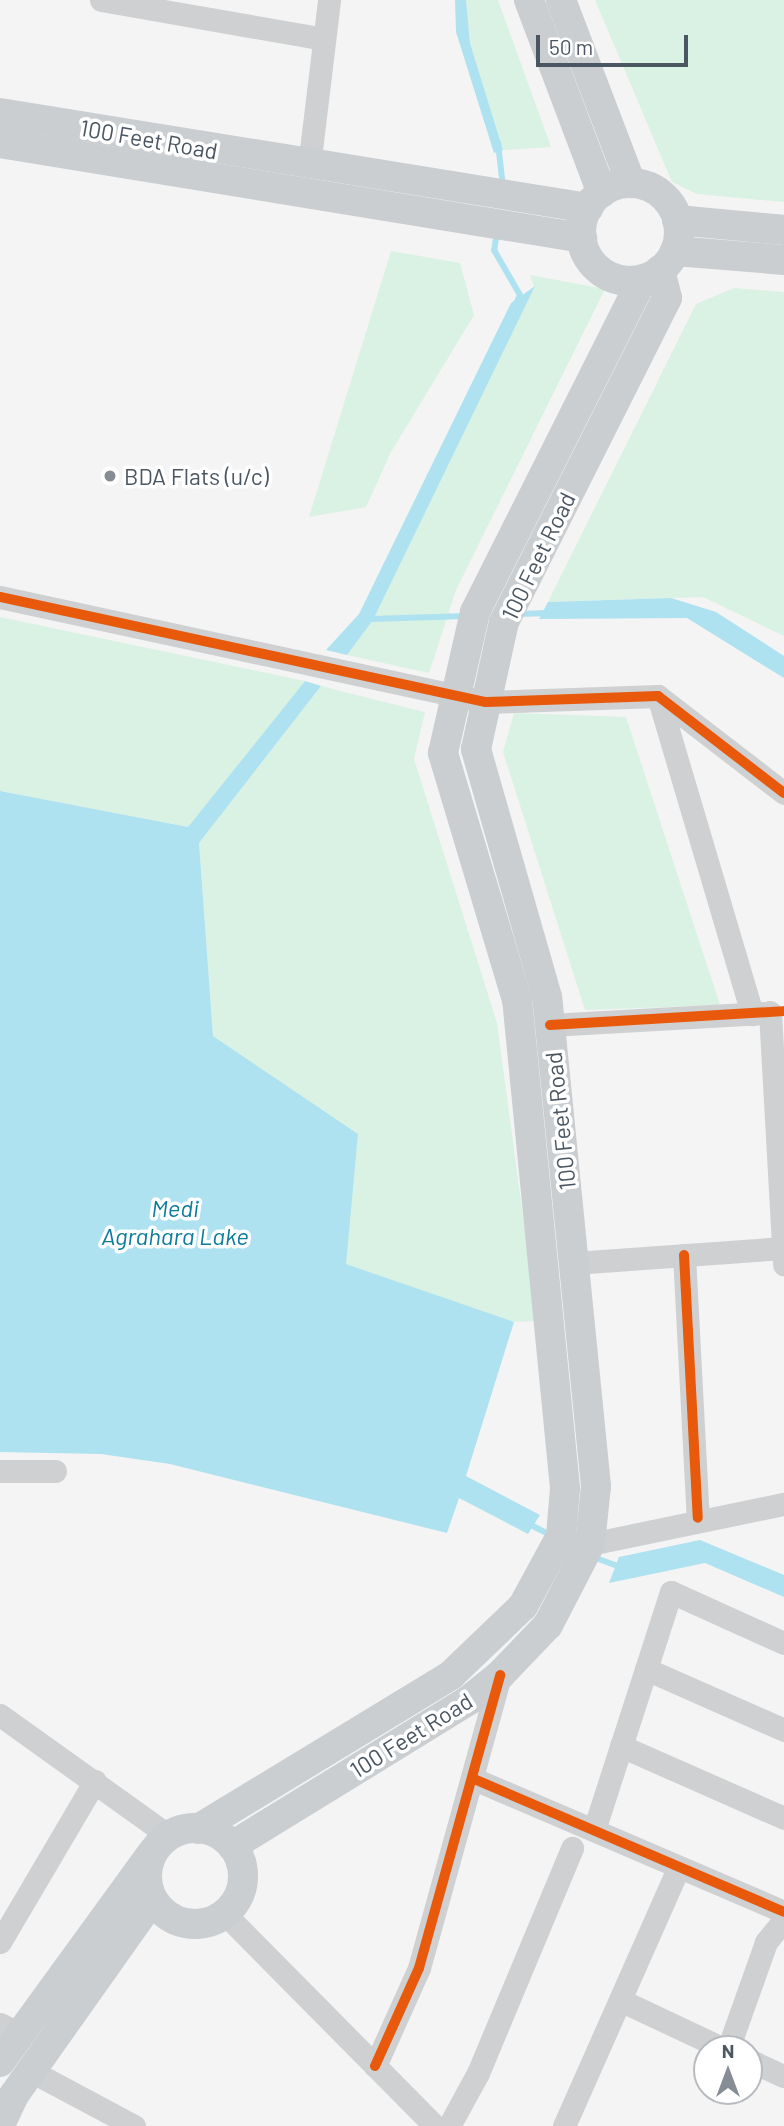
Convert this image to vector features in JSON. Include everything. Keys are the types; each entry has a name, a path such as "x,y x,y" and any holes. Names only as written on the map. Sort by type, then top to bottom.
{"main road":[{"path":"529,0 595,201 582,238 604,274 632,281 668,260 784,260"},
{"path":"561,0 631,183 662,196 677,220 668,260"},
{"name":"100 Feet Road","path":"0,113 443,190 557,204 595,201"},
{"name":"100 Feet Road","path":"0,143 438,219 582,238"},
{"path":"595,201 631,183"},
{"path":"677,220 784,230"},
{"name":"100 Feet Road","path":"232,1846 500,1675 548,1625 577,1579 590,1544 596,1506 550,1026 477,758 499,646 523,584 667,298 668,260"},
{"name":"100 Feet Road","path":"198,1829 451,1675 523,1606 550,1564 566,1505 517,1000 443,760 468,646 491,580 636,292 632,281"},
{"path":"0,2062 10,2029 166,1834 198,1829 232,1846 243,1882 225,1914 191,1924 169,1916 153,1899 149,1865 166,1834"},
{"path":"0,2125 31,2071 153,1899"}],"street":[{"path":"101,0 218,10 324,39"},
{"path":"309,166 329,0"},
{"path":"0,597 486,702 658,696 784,793"},
{"path":"658,696 769,1012 784,1265"},
{"path":"550,1026 769,1012"},
{"path":"573,1263 784,1248"},
{"path":"684,1255 698,1518"},
{"path":"0,1471 55,1471"},
{"path":"590,1544 698,1518 784,1504"},
{"path":"595,1827 671,1592 784,1643"},
{"path":"646,1669 784,1730"},
{"path":"375,2066 419,1968 474,1779 500,1675"},
{"path":"0,1715 166,1834"},
{"path":"621,1746 784,1818"},
{"path":"474,1779 595,1827 784,1912"},
{"path":"0,1942 95,1781"},
{"path":"449,2126 478,2073 572,1848"},
{"path":"564,2126 622,2001 674,1875"},
{"path":"225,1914 435,2126"},
{"path":"731,2035 766,1942 784,1920"},
{"path":"622,2001 696,2035"},
{"path":"763,2066 784,2076"},
{"path":"31,2071 134,2126"}],"green space":[{"path":"466,0 498,0 551,147 503,150 470,43"},
{"path":"595,0 784,0 784,202 697,194 672,182"},
{"path":"391,251 460,263 474,315 391,452 366,507 309,517"},
{"path":"530,275 605,289 456,590 429,673 347,655 373,620 534,286"},
{"path":"734,288 784,292 784,636 703,597 548,602 696,304"},
{"path":"0,617 305,681 188,827 0,791"},
{"path":"321,686 425,712 414,759 497,1023 537,1321 514,1322 345,1264 358,1134 213,1036 199,843"},
{"path":"514,713 626,717 720,1005 585,1010 503,752"}],"water":[{"path":"455,0 466,0 470,43 503,150 494,153 456,32"},
{"path":"535,286 373,620 347,655 326,650 359,614 511,303"},
{"path":"671,598 716,612 784,656 784,678 687,618 539,619 548,602"},
{"name":"Medi Agrahara Lake","path":"305,681 321,686 199,843 213,1036 358,1134 346,1264 514,1322 466,1476 540,1515 528,1534 459,1498 447,1533 170,1464 101,1454 0,1452 0,791 188,827"},
{"path":"700,1540 784,1575 784,1597 705,1563 609,1583 619,1557"}],"waterway":[{"path":"498,143 503,187"},
{"path":"497,232 494,250 520,295 516,304"},
{"path":"519,614 550,613"},
{"path":"370,619 466,616"},
{"path":"527,1523 552,1536"},
{"path":"593,1557 621,1567"}],"cycle path":[{"path":"0,597 486,702 658,696 784,793"},
{"path":"550,1025 784,1011"},
{"path":"684,1255 698,1518"},
{"path":"375,2066 419,1968 500,1675"},
{"path":"474,1779 784,1912"}],"place":[{"name":"BDA Flats (u/c)","path":"110,476"}]}
